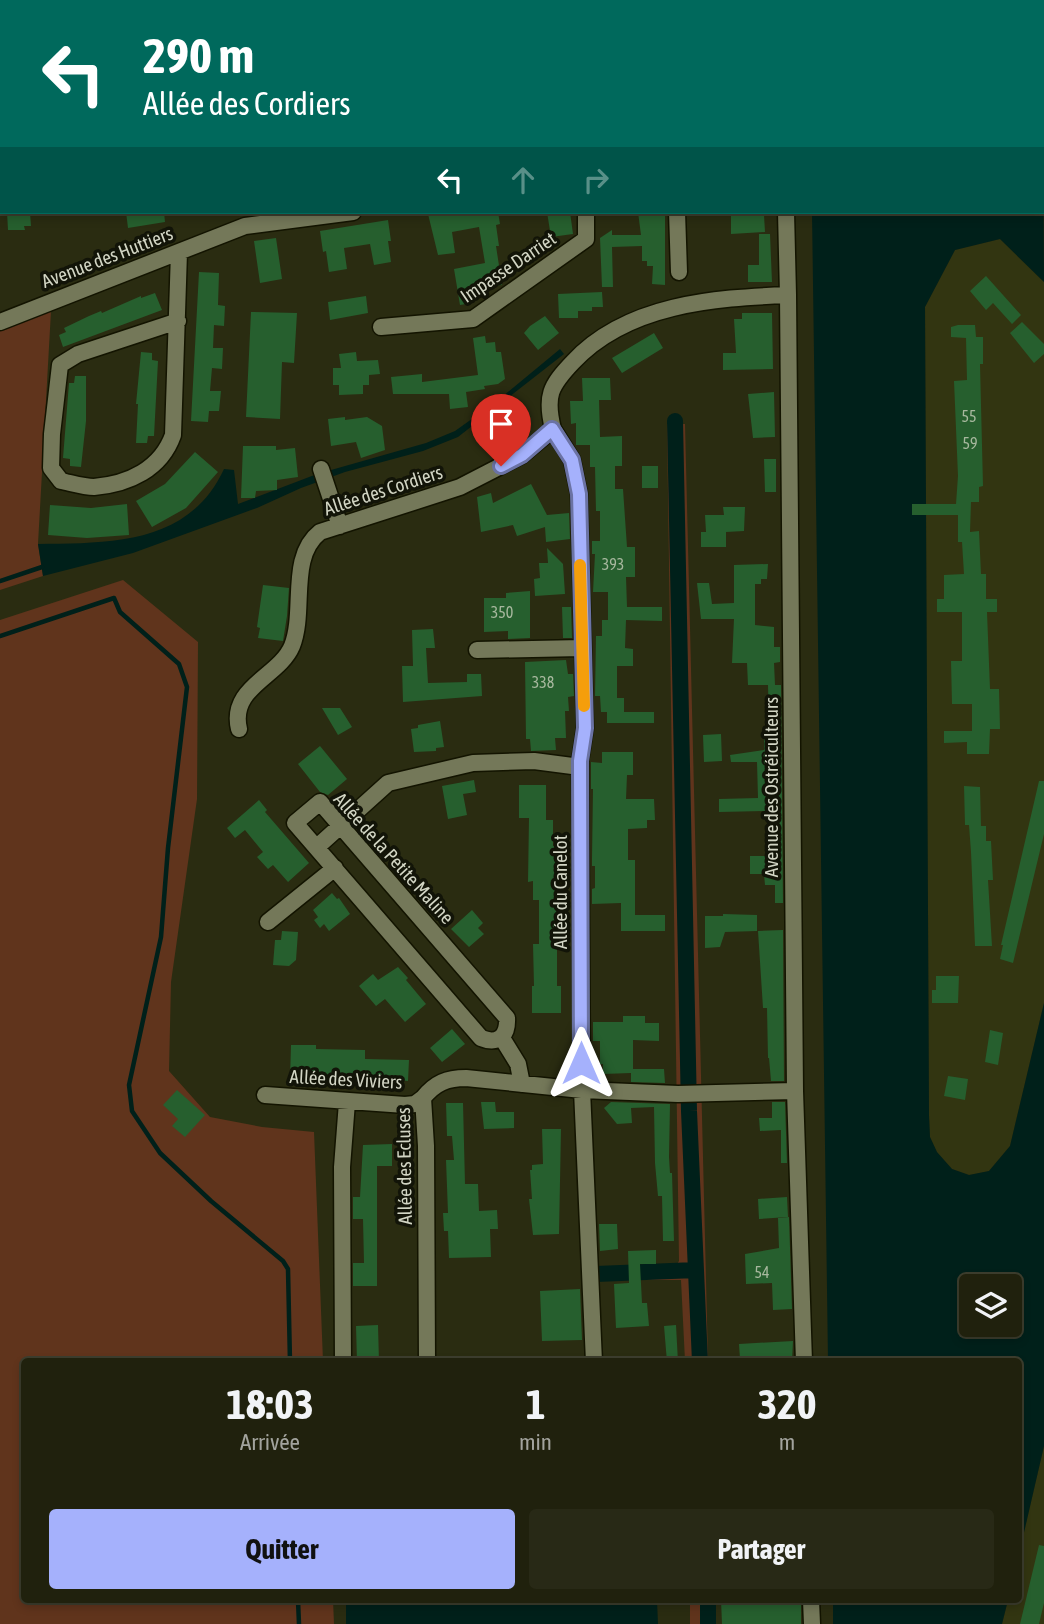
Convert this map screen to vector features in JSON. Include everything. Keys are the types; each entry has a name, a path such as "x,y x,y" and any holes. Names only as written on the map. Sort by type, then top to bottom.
{"street":[{"name":"Avenue des Huttiers","path":"0,322 245,226 338,214"},
{"name":"Impasse Darriet","path":"382,327 473,319 586,239 586,214"},
{"path":"677,214 679,272"},
{"name":"Avenue des Ostréiculteurs","path":"786,214 795,1091 804,1358"},
{"path":"178,321 78,354 60,365 51,468 61,481 92,487 134,478 161,459 168,450 173,435 178,321 179,252"},
{"path":"552,429 548,406 555,381 580,355 616,328 653,313 687,305 788,295"},
{"name":"Allée des Cordiers","path":"239,729 238,711 244,696 253,685 287,657 294,641 302,565 309,541 320,532 460,487 522,455 552,429"},
{"name":"Allée du Canelot","path":"552,429 572,460 579,494 585,728 580,767 582,1090 594,1358"},
{"path":"321,469 340,526"},
{"path":"477,650 582,648"},
{"path":"317,848 388,783 473,763 534,761 580,767"},
{"name":"Allée de la Petite Maline","path":"320,802 341,826 507,1018 506,1033 502,1038 493,1042 481,1038 295,823 320,802"},
{"path":"268,922 335,868"},
{"name":"Allée de la Petite Maline","path":"502,1038 518,1064 522,1084"},
{"name":"Allée des Ecluses","path":"427,1358 426,1146 423,1098 435,1085 453,1078 582,1090 678,1094 795,1091"},
{"name":"Allée des Viviers","path":"265,1096 405,1105 415,1104 423,1098"},
{"path":"343,1358 342,1167 347,1102"},
{"path":"811,1603 812,1624"}],"shaded area":[{"path":"1000,239 1044,282 1044,1003 1010,1146 989,1171 969,1175 952,1169 937,1153 930,1137 925,307 955,250"},
{"path":"51,311 38,544 43,576 0,590 0,331"},
{"path":"667,424 685,424 708,1358 685,1358 681,1280 595,1280 594,1266 675,1267 679,1261"},
{"path":"123,580 198,642 197,799 171,982 169,1071 210,1117 262,1127 314,1132 323,1358 21,1358 21,1603 333,1603 334,1624 0,1624 0,620"},
{"path":"1044,1446 1044,1624 1002,1624 1007,1603 1022,1603 1022,1541"},
{"path":"690,1603 713,1603 714,1624 690,1624"}],"water":[{"path":"812,214 1044,214 1044,282 1000,239 955,250 925,307 929,1116 930,1137 937,1152 952,1169 969,1175 989,1171 1010,1146 1044,1003 1044,1446 1022,1541 1022,1358 828,1358"},
{"path":"560,349 564,354 458,437 423,451 345,472 257,508 133,553 43,576 38,544 119,540 145,535 169,526 190,513 209,494 224,469 234,470 238,504 317,474 426,443 455,431 497,401"},
{"path":"346,1603 657,1603 658,1624 346,1624"},
{"path":"833,1603 1007,1603 1002,1624 833,1624"}],"building":[{"path":"7,214 30,214 31,226 24,226 25,230 8,230"},
{"path":"126,214 164,214 165,222 128,228"},
{"path":"428,214 498,214 500,224 496,225 499,246 496,246 502,285 470,289 472,303 460,305 454,269 485,263 479,227 452,232 455,253 438,255"},
{"path":"547,214 570,214 573,234 551,237"},
{"path":"638,214 665,214 665,285 652,284 653,266 647,266 647,261 642,261 642,246 612,247 613,287 602,287 600,238 612,230 612,235 641,235"},
{"path":"731,214 764,215 765,232 731,234"},
{"path":"388,220 391,262 374,265 370,244 344,248 347,269 329,272 320,231"},
{"path":"759,234 770,234 772,282 748,282 748,265 759,265"},
{"path":"276,238 282,279 260,283 254,241"},
{"path":"199,272 219,273 218,305 225,306 224,326 214,325 213,348 223,348 222,369 212,368 210,391 221,391 219,411 209,411 208,422 191,421"},
{"path":"986,276 1021,315 1012,324 993,303 986,310 970,291"},
{"path":"602,292 603,307 592,307 592,311 578,311 578,318 559,318 558,294"},
{"path":"155,293 162,310 63,347 59,335 66,332 64,328 101,311 102,313 141,296"},
{"path":"366,296 368,313 330,320 328,302"},
{"path":"251,312 297,313 294,363 282,362 280,419 246,417"},
{"path":"742,313 772,313 773,369 723,370 723,353 736,353 734,319 742,319"},
{"path":"545,316 559,333 538,350 524,333"},
{"path":"1022,322 1044,344 1044,354 1034,363 1010,333"},
{"path":"975,325 976,337 983,337 983,364 980,364 983,486 979,487 979,502 971,502 970,532 979,531 981,574 986,574 986,599 997,599 997,612 987,612 990,689 999,689 1000,729 990,729 989,754 967,754 967,742 944,743 944,731 972,731 972,704 952,704 951,661 962,661 962,612 937,612 937,599 944,599 944,575 964,574 962,542 958,542 958,515 912,515 912,504 956,504 958,476 954,381 967,380 966,338 951,337 951,327"},
{"path":"654,333 663,348 622,373 612,358"},
{"path":"485,336 486,343 495,342 496,352 501,352 505,379 498,384 484,386 485,389 466,392 468,407 450,409 449,394 393,394 391,377 422,374 422,382 478,375 473,338"},
{"path":"141,352 152,353 152,360 158,361 154,436 148,436 147,443 136,443 136,404"},
{"path":"356,352 357,361 378,360 380,374 369,375 369,385 363,385 363,394 339,395 339,385 333,385 333,368 341,368 339,354"},
{"path":"75,376 86,376 86,421 81,467 70,466 70,459 63,458 69,383 74,383"},
{"path":"582,378 610,378 611,400 599,400 600,437 622,436 622,466 615,466 615,489 623,489 627,547 635,547 635,577 626,577 627,607 662,607 662,621 626,620 625,648 633,649 633,666 617,666 617,698 624,698 624,712 654,712 654,723 607,723 607,712 601,712 600,696 595,696 596,636 602,636 602,620 608,620 608,592 593,592 595,554 592,554 592,541 600,541 595,467 590,467 590,445 576,445 576,423 571,424 570,401 583,401"},
{"path":"774,392 775,437 753,438 748,394"},
{"path":"345,417 345,420 367,417 382,426 385,450 361,458 356,442 331,446 328,419"},
{"path":"243,446 276,446 276,450 295,448 298,477 277,480 277,490 256,491 255,498 241,498"},
{"path":"195,452 218,472 186,508 152,527 136,501 165,484"},
{"path":"764,459 776,459 776,492 765,492"},
{"path":"642,466 658,466 658,488 642,488"},
{"path":"531,484 547,515 569,513 570,539 546,542 545,527 517,536 513,525 481,532 477,497 491,493 493,503"},
{"path":"127,504 129,535 87,538 48,535 50,505 91,508"},
{"path":"723,507 745,507 744,531 726,532 726,547 701,547 701,532 706,532 705,515 724,515"},
{"path":"547,548 563,564 565,594 535,596 534,579 540,578 539,563 548,563"},
{"path":"768,564 767,579 761,579 761,584 755,584 755,625 774,627 774,647 780,647 780,662 774,663 775,685 748,685 747,663 732,663 734,619 701,619 697,583 709,583 712,604 734,603 734,565"},
{"path":"263,585 289,588 283,641 258,638"},
{"path":"530,591 530,638 508,639 508,631 484,632 484,598 506,598 506,593"},
{"path":"562,607 571,607 572,638 563,638"},
{"path":"433,629 435,648 426,648 428,683 467,682 467,674 481,674 482,696 403,702 402,666 413,666 412,630"},
{"path":"566,660 568,674 573,674 574,696 568,697 569,711 565,711 566,738 555,738 556,750 531,751 530,739 526,739 525,662"},
{"path":"768,685 781,685 783,903 775,903 775,885 765,885 764,874 750,874 750,856 768,856 767,811 719,812 719,799 758,798 757,762 731,762 730,755 764,750 764,734 769,734"},
{"path":"322,708 340,708 352,727 338,735"},
{"path":"440,721 444,747 436,748 436,751 414,752 411,729"},
{"path":"721,734 722,761 704,762 703,735"},
{"path":"320,746 347,779 328,795 320,792 298,764"},
{"path":"602,752 633,752 633,775 627,775 626,799 654,799 655,820 647,820 647,828 628,829 628,860 635,860 635,915 665,915 665,931 621,931 621,903 592,904 595,866 592,866 591,762 602,763"},
{"path":"474,780 476,792 463,794 467,815 448,819 442,786"},
{"path":"1039,781 1044,781 1044,834 1013,963 1000,959 1001,945"},
{"path":"519,785 546,785 546,820 553,820 553,846 557,846 557,986 561,986 561,1013 532,1013 533,944 539,944 539,900 533,900 533,881 528,882 529,818 519,818"},
{"path":"964,786 980,787 981,826 986,826 986,841 991,841 993,880 988,880 992,946 975,946 971,852 969,825 965,825"},
{"path":"259,800 267,810 265,812 309,863 288,882 273,865 268,869 257,857 263,852 245,830 235,838 227,828"},
{"path":"332,893 350,914 329,931 324,924 320,928 314,920 318,917 313,910"},
{"path":"472,910 483,923 478,928 484,934 469,947 451,929"},
{"path":"757,915 757,931 725,932 720,947 705,948 705,916"},
{"path":"783,930 784,1081 771,1081 767,1008 763,1008 758,931"},
{"path":"282,931 298,932 296,960 289,966 273,965 275,940 281,940"},
{"path":"398,967 426,1004 405,1022 385,999 376,1006 359,986 373,974 378,980"},
{"path":"936,976 959,976 958,1003 932,1003"},
{"path":"623,1016 645,1016 645,1023 659,1023 659,1041 633,1040 633,1069 664,1069 665,1083 631,1082 631,1073 603,1074 600,1041 593,1041 593,1022 623,1022"},
{"path":"452,1029 465,1044 442,1062 430,1048"},
{"path":"990,1030 1003,1033 998,1065 985,1062"},
{"path":"291,1045 316,1045 316,1049 365,1050 365,1059 409,1060 408,1081 362,1077 302,1077 301,1081 290,1080"},
{"path":"948,1076 968,1079 965,1100 944,1096"},
{"path":"177,1090 205,1115 185,1137 172,1126 178,1119 163,1105"},
{"path":"481,1102 495,1102 496,1112 514,1112 514,1128 484,1129"},
{"path":"611,1102 670,1104 669,1157 674,1241 663,1241 662,1196 658,1196 655,1163 654,1107 631,1108 632,1123 617,1124 604,1108"},
{"path":"772,1102 785,1102 787,1163 781,1163 781,1130 760,1131 759,1118 772,1118"},
{"path":"446,1103 463,1103 465,1184 478,1184 479,1211 497,1210 498,1229 490,1229 491,1257 449,1258 448,1231 444,1231 443,1213 448,1213 446,1160 454,1160 452,1136 447,1136"},
{"path":"542,1129 561,1129 559,1234 533,1235 529,1199 532,1199 530,1170 532,1165 543,1164"},
{"path":"392,1144 392,1166 377,1166 377,1286 353,1286 353,1263 364,1263 363,1219 353,1219 353,1197 360,1197 363,1145"},
{"path":"787,1197 788,1217 759,1219 758,1199"},
{"path":"789,1217 792,1309 773,1310 772,1283 746,1284 745,1254 779,1248 778,1218"},
{"path":"599,1224 617,1224 618,1249 600,1251"},
{"path":"656,1250 656,1264 640,1264 642,1303 647,1303 649,1326 616,1328 614,1284 629,1283 628,1251"},
{"path":"580,1289 582,1340 542,1341 540,1291"},
{"path":"378,1325 379,1358 357,1358 356,1326"},
{"path":"676,1325 678,1358 667,1358 664,1326"},
{"path":"793,1341 792,1358 740,1358 739,1344"},
{"path":"1039,1545 1044,1546 1044,1603 1039,1624 1020,1624"},
{"path":"721,1603 801,1603 801,1624 722,1624"}],"waterway":[{"path":"675,421 689,1111 700,1358"},
{"path":"0,581 42,567"},
{"path":"0,636 114,598 120,612 179,664 187,687 168,848 161,937 129,1085 132,1111 160,1153 211,1201 283,1261 288,1269 290,1358"},
{"path":"596,1274 696,1270"},
{"path":"298,1603 299,1624"},
{"path":"708,1603 708,1624"}],"slow traffic":[{"path":"580,565 584,706"}],"route":[{"path":"501,466 522,455 552,429 572,460 579,494 585,728 580,761 581,1063"}]}
